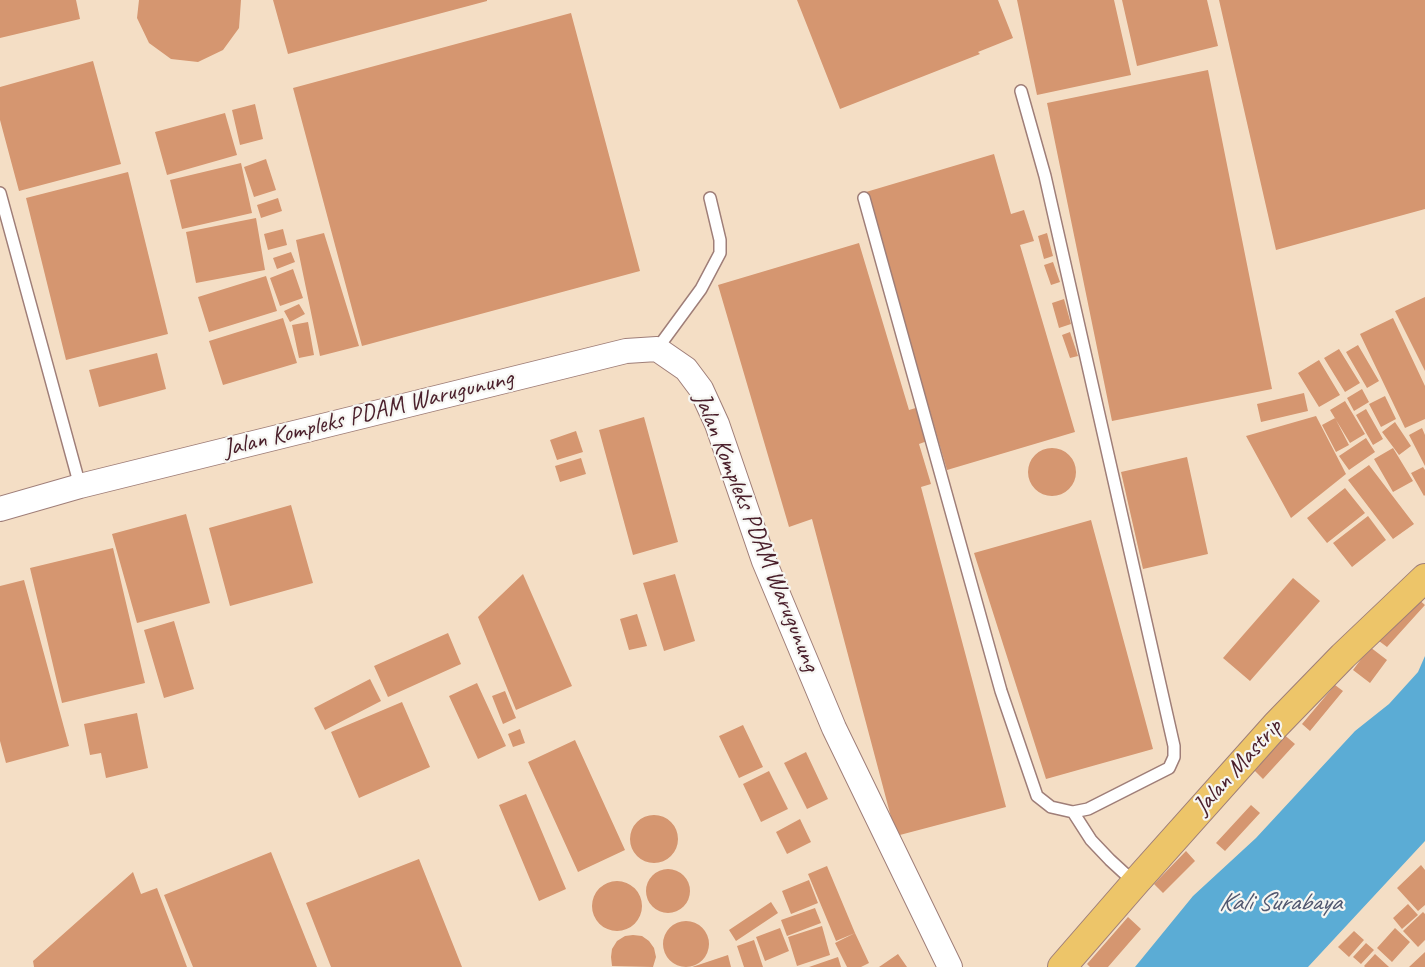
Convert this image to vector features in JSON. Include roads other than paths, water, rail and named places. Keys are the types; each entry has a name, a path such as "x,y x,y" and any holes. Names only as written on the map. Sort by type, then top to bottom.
{"main road":[{"name":"Jalan Mastrip","path":"1062,967 1135,882 1282,718 1343,656 1425,578"}],"street":[{"name":"Jalan Kompleks PDAM Warugunung","path":"0,508 80,486 626,351 656,348 686,369 702,389 717,424 764,561 834,728 950,967"}],"lane":[{"path":"864,198 1002,691 1037,796 1051,807 1073,812 1088,809 1169,768 1174,757 1174,746 1045,176 1021,91"},
{"path":"0,193 80,486"},
{"path":"656,348 701,289 720,253 720,240 710,198"},
{"path":"1073,812 1091,840 1135,882"}],"water":[{"name":"Kali Surabaya","path":"1425,656 1425,841 1308,967 1135,967 1193,896 1256,838 1355,731 1389,704 1418,672"}]}
